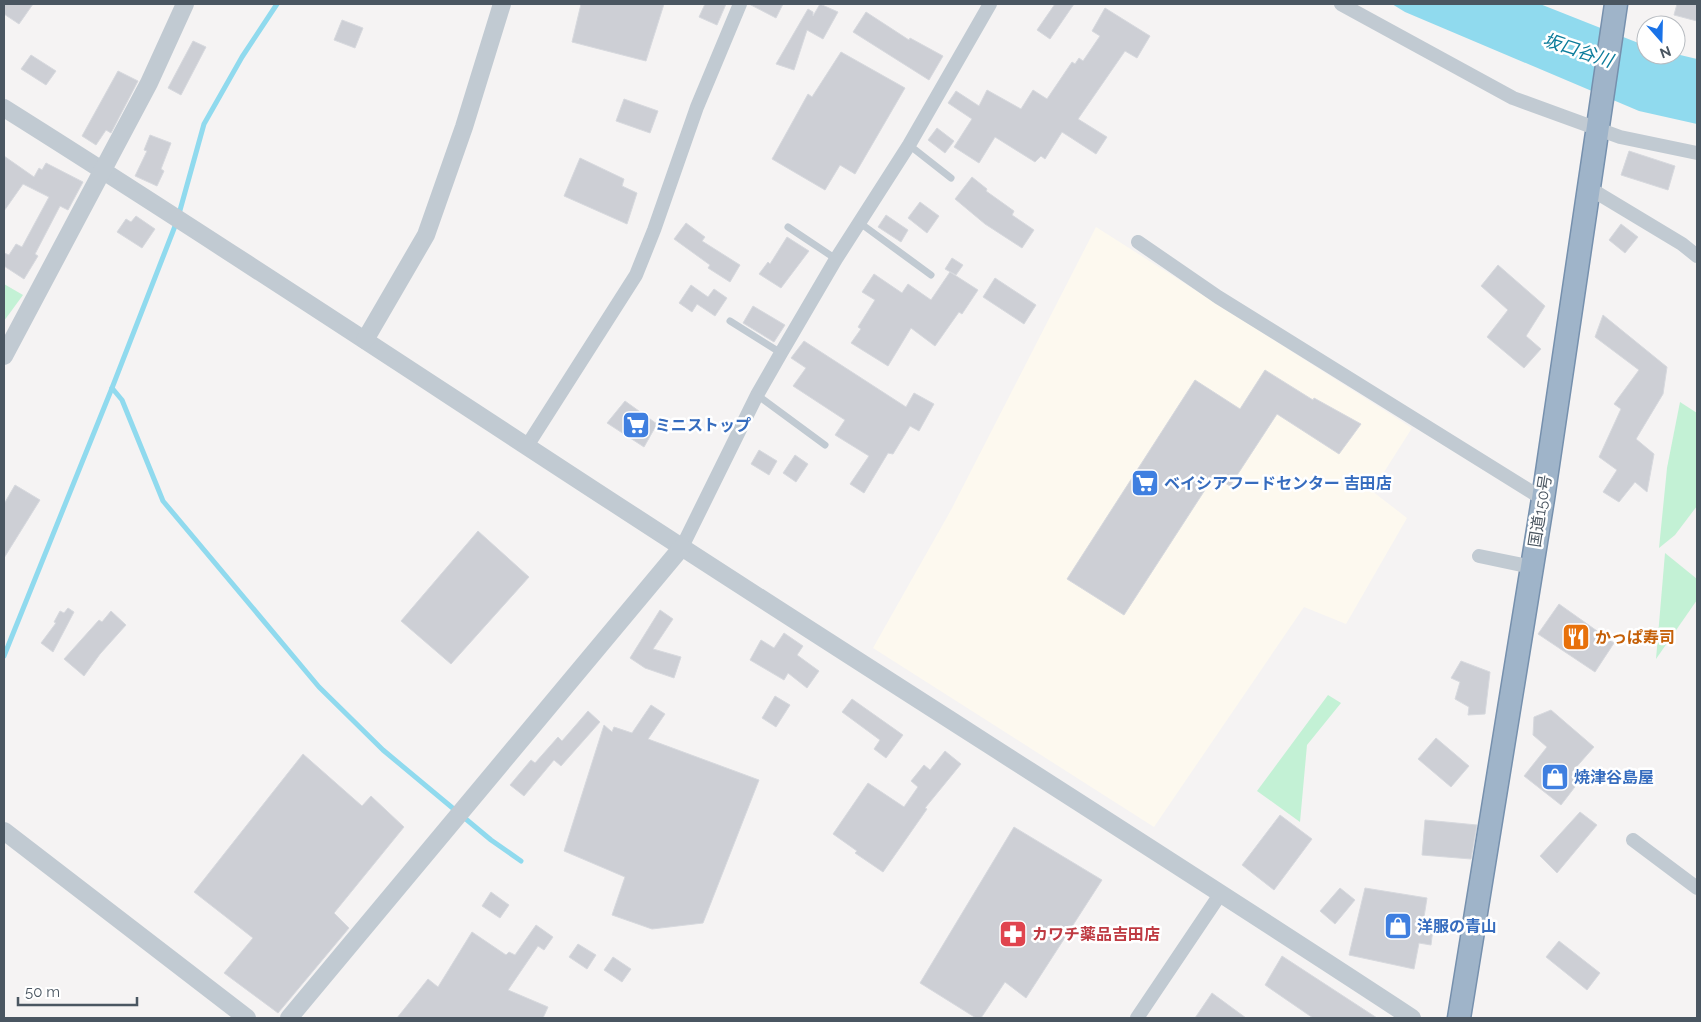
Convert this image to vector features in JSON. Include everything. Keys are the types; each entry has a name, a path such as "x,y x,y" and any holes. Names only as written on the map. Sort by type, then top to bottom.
{"highway":[{"name":"国道150号","path":"1459,1018 1543,499 1616,7"}],"street":[{"path":"4,356 149,83 185,4"},
{"path":"365,340 426,235 464,127 502,4"},
{"path":"527,446 636,275 654,230 697,107 740,4"},
{"path":"289,1018 451,827 682,547 757,395 836,259 909,145 990,4"},
{"path":"1341,4 1513,98 1598,125 1620,137 1697,153"},
{"path":"4,108 166,210 682,547 1412,1018"},
{"path":"1589,188 1682,244 1697,256"},
{"path":"1138,242 1226,302 1543,499"},
{"path":"1479,556 1532,567"},
{"path":"4,831 247,1018"},
{"path":"1633,840 1697,888"},
{"path":"1137,1018 1221,893"}],"lane":[{"path":"909,145 951,178"},
{"path":"860,223 931,275"},
{"path":"788,227 836,259"},
{"path":"730,321 781,353"},
{"path":"757,395 825,445"}],"shaded area":[{"path":"1096,227 1412,428 1372,491 1407,518 1346,624 1304,607 1154,827 873,648 951,510"}],"green space":[{"path":"4,284 23,295 4,321"},
{"path":"1680,402 1697,413 1697,506 1675,535 1659,548 1667,468"},
{"path":"1665,553 1697,579 1697,600 1656,659"},
{"path":"1328,695 1341,703 1307,745 1300,822 1257,791"}],"water":[{"name":"坂口谷川","path":"1392,4 1540,4 1636,42 1636,65 1686,65 1686,56 1697,59 1697,124 1639,111 1405,12"}],"building":[{"path":"4,4 33,4 19,24 4,14"},
{"path":"581,4 664,4 646,61 572,42"},
{"path":"705,4 726,4 717,25 699,17"},
{"path":"749,4 783,4 776,18"},
{"path":"820,4 838,12 823,39 807,30 794,70 776,64 808,9 813,12 813,16"},
{"path":"1055,4 1074,4 1050,39 1037,30"},
{"path":"1677,4 1697,4 1697,21 1686,18 1686,15 1674,15"},
{"path":"1105,8 1150,36 1137,58 1125,51 1078,119 1107,137 1096,154 1062,132 1045,159 1041,156 1035,162 995,137 979,163 954,147 972,119 948,103 956,91 979,106 987,90 1021,109 1033,90 1047,99 1072,62 1075,64 1079,58 1083,61 1100,36 1092,31"},
{"path":"866,12 909,40 910,38 943,56 929,80 853,32"},
{"path":"342,20 363,28 355,48 334,40"},
{"path":"193,41 206,47 181,95 168,88"},
{"path":"841,52 905,88 855,174 840,165 825,190 772,159 808,94 812,97"},
{"path":"31,55 56,71 46,85 21,69"},
{"path":"118,71 138,81 111,133 106,130 96,145 82,136"},
{"path":"624,99 658,111 650,133 616,121"},
{"path":"937,128 954,141 945,153 928,140"},
{"path":"150,135 171,143 161,169 164,171 157,186 135,176 147,151 144,150"},
{"path":"1629,151 1675,166 1668,190 1621,175"},
{"path":"4,156 34,177 39,168 42,170 46,163 83,182 68,210 60,206 35,254 38,256 24,279 4,266 4,253 9,255 16,244 22,247 49,197 23,184 4,211"},
{"path":"580,158 624,179 622,186 637,193 627,224 564,196"},
{"path":"972,177 987,189 986,191 1014,211 1012,215 1034,230 1022,248 985,224 955,199"},
{"path":"920,202 939,216 927,233 908,218"},
{"path":"886,215 908,230 901,242 878,227"},
{"path":"136,216 155,229 142,248 117,232 126,219 131,222"},
{"path":"686,223 705,237 702,241 740,265 730,282 708,268 710,265 674,239"},
{"path":"1621,224 1638,237 1625,253 1609,240"},
{"path":"787,237 809,251 781,288 759,274 768,262 770,264"},
{"path":"952,258 963,265 956,275 945,269"},
{"path":"1498,265 1545,306 1526,336 1541,349 1524,368 1487,337 1508,310 1481,286"},
{"path":"950,272 978,290 962,314 959,312 935,346 911,328 888,366 851,343 861,329 858,327 875,300 862,292 874,274 902,293 908,284 931,300"},
{"path":"995,278 1036,305 1024,324 983,297"},
{"path":"691,285 708,297 714,289 727,298 715,316 697,304 692,312 679,303"},
{"path":"753,306 785,325 774,342 743,323"},
{"path":"1603,315 1667,367 1663,394 1636,439 1654,454 1647,492 1635,482 1619,502 1603,492 1617,470 1599,457 1621,409 1614,404 1639,370 1595,337"},
{"path":"804,341 906,407 914,393 934,404 919,431 910,426 893,454 888,453 864,493 850,484 869,456 835,435 845,420 793,386 806,368 791,358"},
{"path":"1265,370 1313,400 1314,398 1361,424 1339,454 1277,414 1230,486 1214,476 1124,615 1067,579 1195,380 1240,409"},
{"path":"625,401 657,424 644,447 607,423"},
{"path":"759,450 777,461 769,475 751,464"},
{"path":"795,455 808,464 796,482 783,473"},
{"path":"15,485 40,500 4,558 4,504"},
{"path":"478,531 529,577 451,664 401,621"},
{"path":"1559,604 1614,643 1595,672 1538,634"},
{"path":"68,608 74,612 53,652 41,643 56,623 54,622 60,611 64,613"},
{"path":"660,610 673,619 653,649 681,657 674,678 645,668 630,658"},
{"path":"111,611 126,625 100,654 84,676 64,659 99,620 102,622"},
{"path":"784,633 803,646 797,655 819,671 807,688 788,673 784,680 750,660 761,640 774,648"},
{"path":"1461,661 1490,672 1485,714 1468,715 1469,707 1455,699 1460,682 1451,678"},
{"path":"775,696 790,705 776,727 762,718"},
{"path":"852,699 903,735 886,758 874,749 880,740 842,712"},
{"path":"651,705 665,714 648,739 759,780 703,923 652,929 612,915 625,877 564,851 604,725 612,732 614,727 632,733"},
{"path":"1551,710 1594,747 1572,772 1581,779 1561,805 1524,776 1547,747 1533,735 1534,717"},
{"path":"588,711 600,722 561,766 554,760 524,796 510,785 531,760 535,763 558,737 562,741"},
{"path":"1436,738 1469,766 1451,787 1418,759"},
{"path":"945,751 961,764 925,808 927,809 883,872 855,853 857,851 833,834 868,783 904,807 918,787 911,781 924,765 930,770"},
{"path":"303,754 362,806 371,796 404,827 334,913 349,928 278,1013 224,973 253,938 194,892"},
{"path":"1580,812 1597,825 1557,873 1540,856"},
{"path":"1280,815 1312,839 1274,890 1242,865"},
{"path":"1425,820 1477,825 1471,859 1422,855"},
{"path":"1014,827 1102,880 1026,998 1005,982 981,1018 976,1018 920,983"},
{"path":"1340,888 1355,900 1335,924 1320,911"},
{"path":"1365,888 1427,898 1424,917 1434,920 1431,945 1419,943 1414,969 1349,955"},
{"path":"491,892 509,905 500,918 482,906"},
{"path":"536,925 553,937 544,950 538,946 508,990 548,1007 543,1018 397,1018 428,979 438,987 472,932 506,955 509,952 515,955"},
{"path":"1559,941 1600,973 1587,990 1546,957"},
{"path":"578,944 596,955 587,969 569,957"},
{"path":"1282,956 1377,1018 1313,1018 1265,985"},
{"path":"613,957 631,969 622,982 604,970"},
{"path":"1212,993 1246,1018 1195,1018"}],"waterway":[{"path":"4,656 177,221 204,124 242,57 277,4"},
{"path":"112,388 122,400 163,501 319,687 383,750 491,840 521,861"}],"place":[{"name":"ミニストップ","path":"636,425"},
{"name":"ベイシアフードセンター 吉田店","path":"1145,483"},
{"name":"かっぱ寿司","path":"1576,637"},
{"name":"焼津谷島屋","path":"1555,777"},
{"name":"洋服の青山","path":"1398,926"},
{"name":"カワチ薬品吉田店","path":"1013,934"}]}
